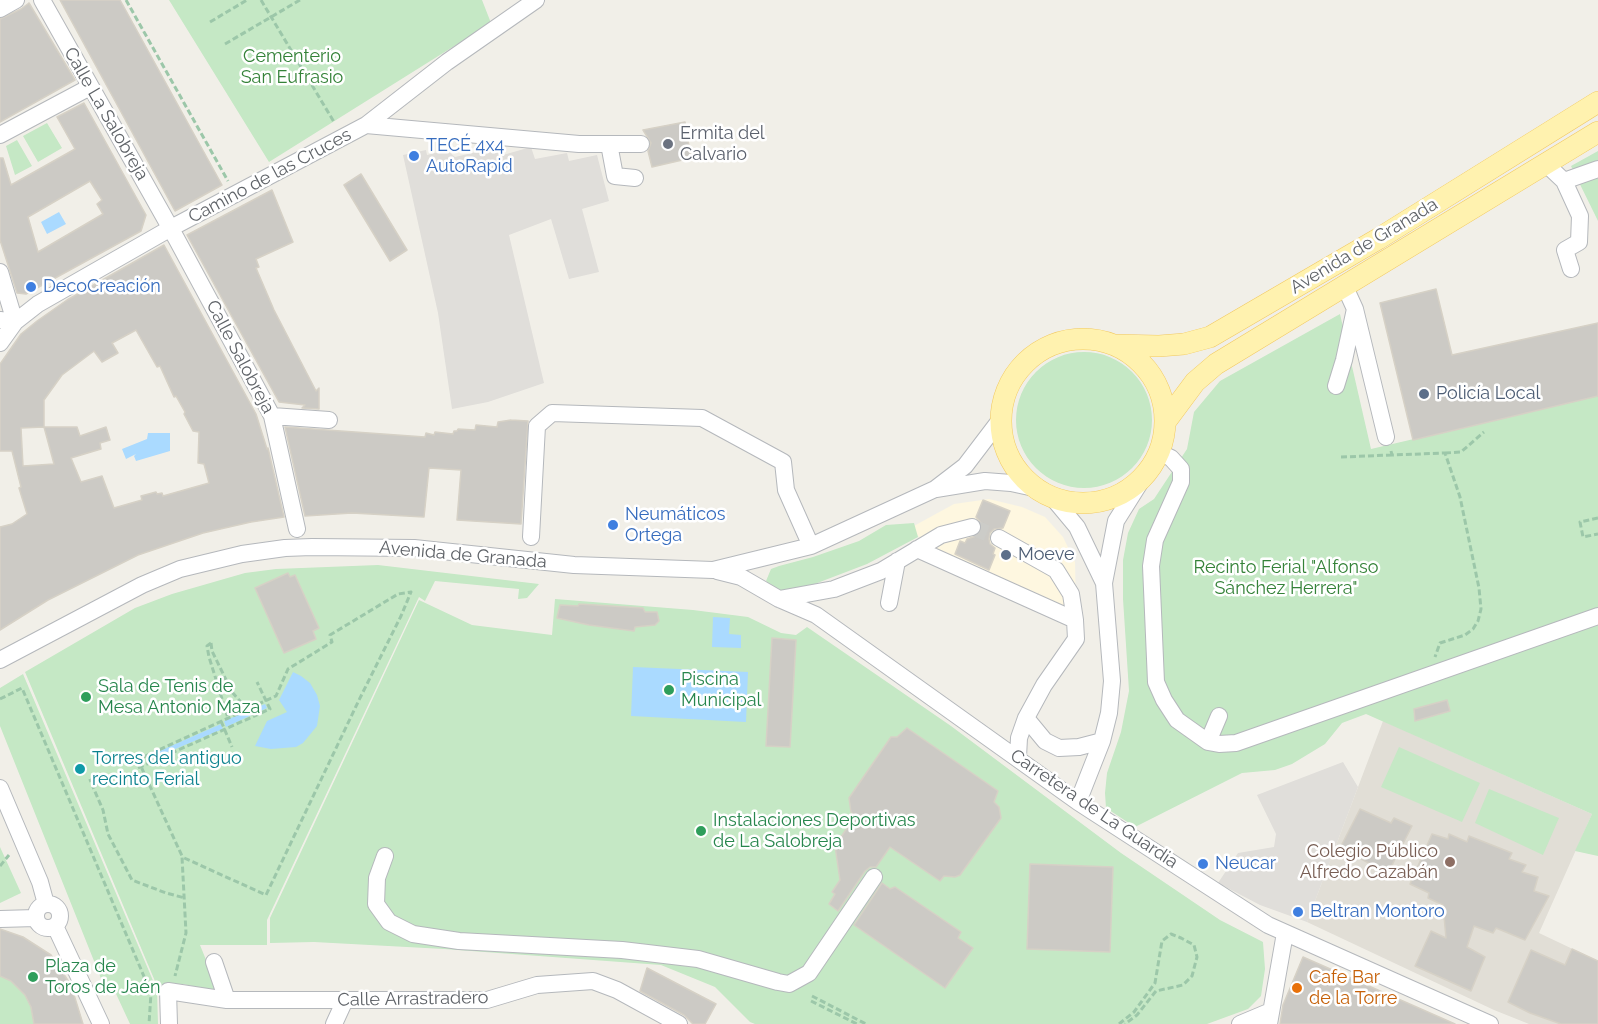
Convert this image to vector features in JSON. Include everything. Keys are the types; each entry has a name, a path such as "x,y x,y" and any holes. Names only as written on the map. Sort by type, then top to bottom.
{"main road":[{"name":"Avenida de Granada","path":"1115,345 1167,346 1210,337 1378,239 1598,102"},
{"name":"Avenida de Granada","path":"1166,421 1196,382 1216,364 1598,132"},
{"path":"1076,339 1089,339 1115,345 1136,358 1152,376 1162,397 1166,421 1160,453 1143,478 1121,495 1094,503 1065,502 1043,493 1024,479 1009,458 1001,433 1002,406 1011,381 1018,370 1038,352 1062,341 1076,339"}],"street":[{"path":"0,9 16,0"},
{"name":"Calle La Salobreja","path":"42,0 171,228"},
{"name":"Camino de las Cruces","path":"0,343 8,321 171,228 366,125 447,62 536,0"},
{"path":"0,135 90,87"},
{"path":"366,125 579,144 641,144"},
{"path":"609,144 615,176 635,178"},
{"path":"1545,163 1564,181 1580,216 1579,242 1565,250 1571,269"},
{"path":"1564,181 1598,169"},
{"name":"Calle Salobreja","path":"171,228 272,416 297,529"},
{"path":"0,272 8,321"},
{"path":"1345,287 1354,309 1386,437"},
{"path":"1336,386 1344,360 1354,309"},
{"path":"531,537 537,426 552,413 702,418 783,462 786,490 812,546"},
{"path":"272,416 329,420"},
{"name":"Avenida de Granada","path":"0,660 142,585 180,569 242,554 285,548 414,548 574,565 713,570 812,546 935,489 965,466 1000,420"},
{"path":"1160,453 1171,458 1181,469 1181,482 1155,540 1151,566 1156,682 1164,700 1178,720 1208,742 1236,743 1598,616"},
{"path":"1078,802 1102,741 1109,713 1112,681 1104,583 1116,521 1143,478"},
{"name":"Avenida de Granada","path":"935,489 985,481 1011,483 1043,493"},
{"path":"1043,493 1077,527 1104,583"},
{"path":"779,598 834,589 881,571 941,535 972,527"},
{"path":"999,538 1056,570 1071,594 1075,620 1076,639 1044,685 1026,718 1019,738 1017,757"},
{"path":"917,549 1075,620"},
{"path":"889,603 897,561"},
{"name":"Carretera de La Guardia","path":"713,570 741,577 816,615 1078,802 1268,925 1456,1016 1490,1024"},
{"path":"1208,742 1219,716"},
{"path":"1026,718 1045,741 1059,748 1079,747 1102,741"},
{"path":"0,788 40,882 46,904"},
{"path":"385,856 377,878 376,904 389,922 413,934 459,941 622,950 698,959 789,984 809,973 874,877"},
{"path":"46,904 53,905 59,910 60,917 55,926 43,927 36,918 37,910 46,904"},
{"path":"0,919 36,918"},
{"path":"55,926 101,1024"},
{"path":"1240,1024 1270,1017 1285,933"},
{"path":"214,963 227,1000"},
{"name":"Calle Arrastradero","path":"169,1024 168,990 227,1000 487,1000 537,985 592,981 617,990 679,1024"},
{"path":"334,1024 345,1000"}],"path":[{"path":"126,0 229,183"},
{"path":"210,22 248,0"},
{"path":"261,0 334,122"},
{"path":"225,44 300,0"},
{"path":"1341,457 1461,452 1484,432"},
{"path":"1386,437 1392,455"},
{"path":"1434,661 1440,643 1465,635 1473,629 1481,609 1479,588 1460,497 1445,453"},
{"path":"1598,518 1580,522 1583,537 1598,534"},
{"path":"174,979 186,933 182,856 136,760 276,696 288,669 332,642 330,635 398,594 411,592 402,616 359,700 266,895 182,856"},
{"path":"228,718 209,657 207,646 211,643 212,651 232,692 247,710"},
{"path":"140,768 270,709 257,682"},
{"path":"0,699 22,688 151,993 149,1024"},
{"path":"221,721 232,747"},
{"path":"89,781 103,775"},
{"path":"105,782 93,787 103,810 108,834 132,880 185,898"},
{"path":"0,866 9,855"},
{"path":"1119,1024 1134,1012 1155,983 1162,941 1171,934 1194,945 1197,957 1192,976 1183,985 1156,990 1137,1015 1125,1024"},
{"path":"812,996 866,1024"},
{"path":"811,1001 857,1024"}],"shaded area":[{"path":"531,147 535,159 567,153 569,161 597,155 609,201 582,209 599,272 569,279 551,219 509,235 544,383 488,402 452,409 438,313 403,155 426,150 427,155 447,150 455,157 481,151 483,154 501,150 503,155"},
{"name":"Moeve","path":"989,499 1022,507 1045,517 1063,537 1075,562 1076,612 927,549 912,527 954,504"},
{"name":"Colegio Público Alfredo Cazabán","path":"1383,721 1592,814 1539,933 1598,961 1588,1024 1529,1024 1494,1010 1307,922"},
{"path":"1343,762 1358,787 1307,922 1260,905 1218,883 1238,853 1274,847 1276,834 1257,795"}],"green space":[{"name":"Cementerio San Eufrasio","path":"169,0 482,0 491,23 269,162"},
{"path":"47,123 62,148 38,162 23,136"},
{"path":"17,140 32,166 15,175 6,146"},
{"path":"1598,151 1598,221 1571,166"},
{"name":"Recinto Ferial \"Alfonso Sánchez Herrera\"","path":"1340,314 1371,449 1598,396 1598,856 1575,851 1592,814 1366,714 1342,723 1325,744 1292,764 1275,770 1242,773 1135,827 1106,808 1107,773 1121,732 1129,691 1123,560 1128,533 1139,509 1154,499 1187,449 1194,412 1220,381"},
{"path":"1084,352 1110,358 1132,372 1146,394 1152,420 1146,446 1132,468 1110,482 1084,488 1058,482 1036,468 1022,446 1016,420 1022,394 1036,372 1058,358"},
{"path":"914,523 918,537 867,564 799,590 778,591 766,581 771,569 859,541 886,525"},
{"path":"378,565 539,584 527,598 518,599 519,589 435,581 425,601 419,597 267,920 267,945 200,945 219,992 183,984 157,986 25,672 135,608 172,594 245,573 276,569"},
{"name":"Instalaciones Deportivas de La Salobreja","path":"555,599 693,610 748,617 781,633 796,635 807,627 951,726 1121,853 1220,920 1263,942 1265,969 1261,996 1248,1009 1207,1024 755,1024 750,1022 715,987 661,965 444,949 314,942 270,943 270,918 419,600 472,625 552,635"},
{"path":"23,674 157,990 158,1024 130,1024 111,983 104,986 0,726 0,688"},
{"path":"1399,747 1480,783 1462,822 1381,787"},
{"path":"1489,789 1559,818 1543,855 1475,823"},
{"path":"0,847 21,893 0,903"},
{"name":"Plaza de Toros de Jaén","path":"0,930 23,937 51,955 71,985 81,1024 0,1024"}],"water":[{"path":"59,212 66,224 47,234 41,222"},
{"path":"148,433 170,433 170,451 136,461 134,456 136,454 126,459 122,449 147,439"},
{"path":"713,617 730,618 729,634 741,635 741,648 712,647"},
{"path":"633,667 748,672 746,722 631,716"},
{"path":"293,672 310,683 317,695 320,706 317,726 303,743 296,747 271,749 255,746 267,721 287,712 279,700"},
{"path":"265,704 267,708 226,727 224,721"},
{"path":"221,724 223,729 149,760 148,756"}],"building":[{"path":"60,0 120,0 222,185 175,211"},
{"path":"29,3 75,80 0,122 0,19"},
{"path":"84,103 146,215 141,231 26,294 17,293 0,240 0,158 3,158 11,185 75,149 57,117","holes":["90,181 102,200 97,204 103,214 38,252 28,217"]},
{"name":"Ermita del Calvario","path":"685,122 691,158 652,167 648,151 651,143 643,130"},
{"path":"361,174 407,250 390,261 344,185"},
{"path":"272,190 293,242 256,259 259,267 256,268 274,310 316,391 319,388 319,409 302,408 305,405 279,402 187,235"},
{"path":"164,245 256,414 268,448 284,517 203,533 138,555 48,600 0,630 0,527 12,524 27,514 12,451 0,451 0,364 21,334 67,300","holes":["136,330 157,367 160,366 193,431 199,432 198,463 204,464 209,483 163,496 162,493 157,494 156,492 141,496 142,500 114,508 102,476 81,482 71,458 101,449 100,443 110,440 106,427 80,436 77,427 44,427 44,400 62,375 94,351 102,362 118,353 112,343","44,427 54,464 23,466 21,428"]},
{"path":"1436,289 1452,355 1598,323 1598,396 1413,440 1380,303"},
{"path":"528,421 521,524 457,520 461,470 429,468 424,517 352,513 305,516 285,427 425,437 426,433 453,434 458,429 475,430 476,425 497,427 498,422"},
{"path":"983,500 1010,511 1003,528 994,529 990,533 990,544 995,548 993,554 995,555 989,570 955,554 960,541 965,543 967,539 979,535 982,530 982,524 976,517"},
{"path":"288,573 290,577 295,575 319,628 313,631 316,639 284,653 255,588"},
{"path":"579,604 643,608 645,612 657,612 659,621 655,625 635,627 634,631 557,618 560,605 578,606"},
{"path":"772,638 796,640 790,747 766,746"},
{"path":"1447,700 1450,711 1415,721 1414,709"},
{"path":"907,728 998,791 994,802 999,807 1001,818 960,875 944,876 940,881 890,847 876,867 870,867 865,871 838,911 829,904 835,894 832,892 840,880 835,846 855,816 851,812 849,798 891,737 897,737"},
{"path":"1360,809 1391,823 1394,818 1412,826 1388,873 1340,848"},
{"path":"1432,834 1448,839 1449,834 1467,842 1469,836 1512,853 1509,859 1526,865 1522,872 1538,877 1534,891 1549,896 1525,940 1496,928 1493,933 1474,926 1467,947 1485,957 1471,991 1415,966 1431,931 1446,938 1443,905 1428,898 1429,893 1410,884"},
{"path":"1030,864 1113,867 1110,952 1027,949"},
{"path":"882,883 890,889 895,887 961,932 958,938 973,948 945,988 854,925"},
{"name":"Plaza de Toros de Jaén","path":"0,929 23,937 51,955 71,985 83,1024 34,1024 31,1007 25,995 11,981 0,976"},
{"path":"1572,949 1598,961 1598,1024 1561,1024 1508,1002 1531,950 1565,965"},
{"path":"1303,957 1455,1024 1280,1024 1283,1005"},
{"path":"647,968 716,1004 705,1024 693,1024 684,1015 640,991"}],"tunnel":[{"path":"972,527 999,538"}],"place":[{"name":"Ermita del Calvario","path":"668,144"},
{"name":"TECÉ 4x4 AutoRapid","path":"414,156"},
{"name":"DecoCreación","path":"31,287"},
{"name":"Policía Local","path":"1424,394"},
{"name":"Neumáticos Ortega","path":"613,525"},
{"name":"Moeve","path":"1006,555"},
{"name":"Piscina Municipal","path":"669,690"},
{"name":"Sala de Tenis de Mesa Antonio Maza","path":"86,697"},
{"name":"Torres del antiguo recinto Ferial","path":"80,769"},
{"name":"Instalaciones Deportivas de La Salobreja","path":"701,831"},
{"name":"Colegio Público Alfredo Cazabán","path":"1450,862"},
{"name":"Neucar","path":"1203,864"},
{"name":"Beltran Montoro","path":"1298,912"},
{"name":"Plaza de Toros de Jaén","path":"33,977"},
{"name":"Cafe Bar de la Torre","path":"1297,988"}]}
